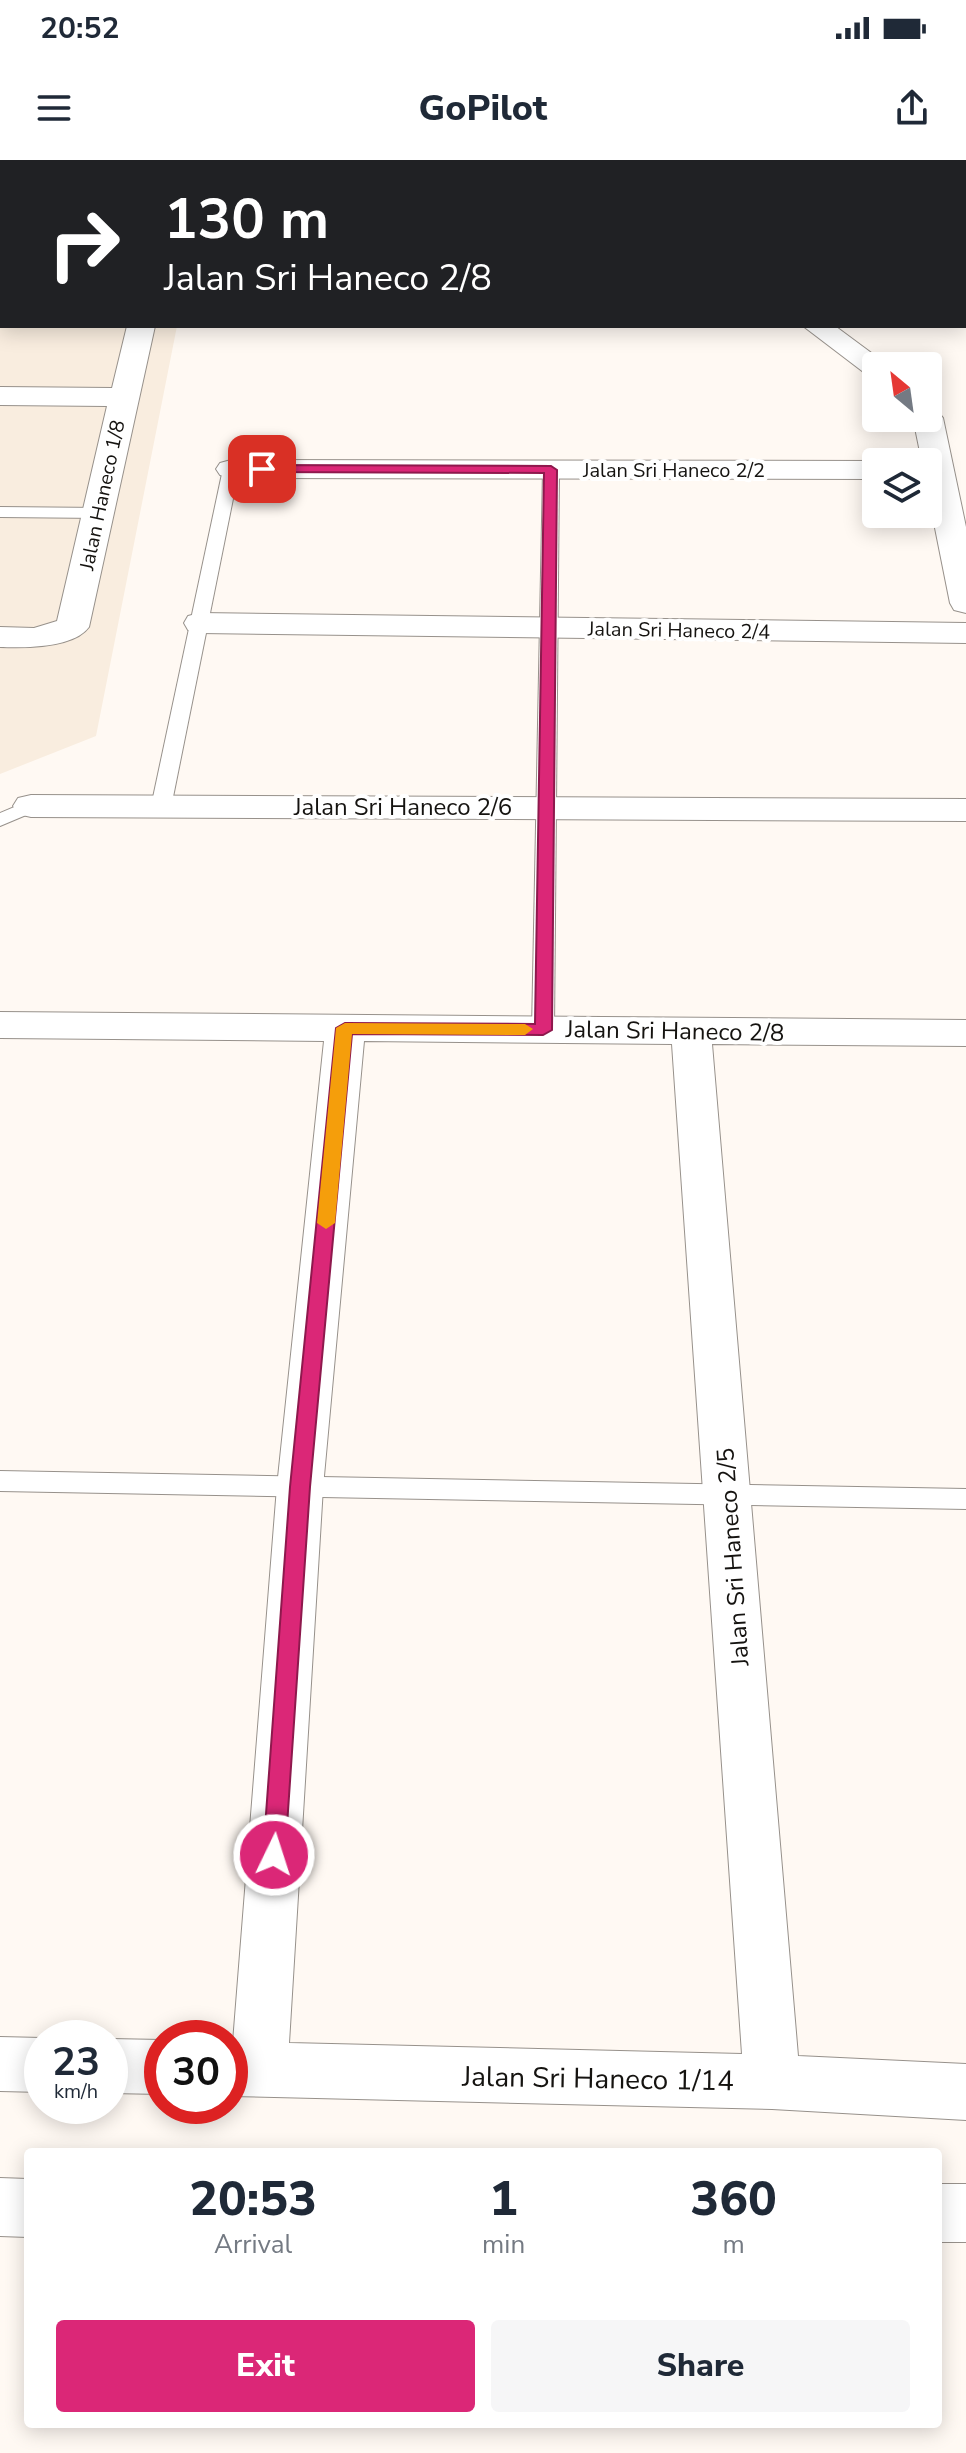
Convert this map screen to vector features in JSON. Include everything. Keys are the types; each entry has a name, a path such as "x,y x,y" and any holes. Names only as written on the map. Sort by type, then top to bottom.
{"street":[{"name":"Jalan Haneco 1/8","path":"0,637 36,638 72,627 101,513 123,397 140,328"},
{"path":"820,328 862,358"},
{"path":"0,396 123,397"},
{"name":"Jalan Sri Haneco 2/2","path":"231,469 862,470"},
{"path":"942,507 966,603"},
{"name":"Jalan Sri Haneco 2/4","path":"200,623 966,633"},
{"name":"Jalan Sri Haneco 2/6","path":"16,813 161,807 966,810"},
{"name":"Jalan Sri Haneco 2/8","path":"0,1025 966,1033"},
{"path":"248,2027 345,1028"},
{"name":"Jalan Sri Haneco 2/5","path":"691,1031 772,2082"},
{"path":"0,2064 24,2065"},
{"name":"Jalan Sri Haneco 1/14","path":"248,2069 772,2082 966,2092"},
{"path":"0,2207 24,2208"},
{"path":"942,2213 966,2213"}],"lane":[{"path":"161,807 231,469"},
{"path":"543,1030 551,470"},
{"path":"0,512 101,513"},
{"path":"0,1481 966,1499"}],"shaded area":[{"path":"0,328 177,328 96,736 0,774"}],"slow traffic":[{"path":"326,1223 345,1028 525,1029"}],"route":[{"path":"262,469 551,470 543,1030 345,1028 300,1487 274,1855"}]}
